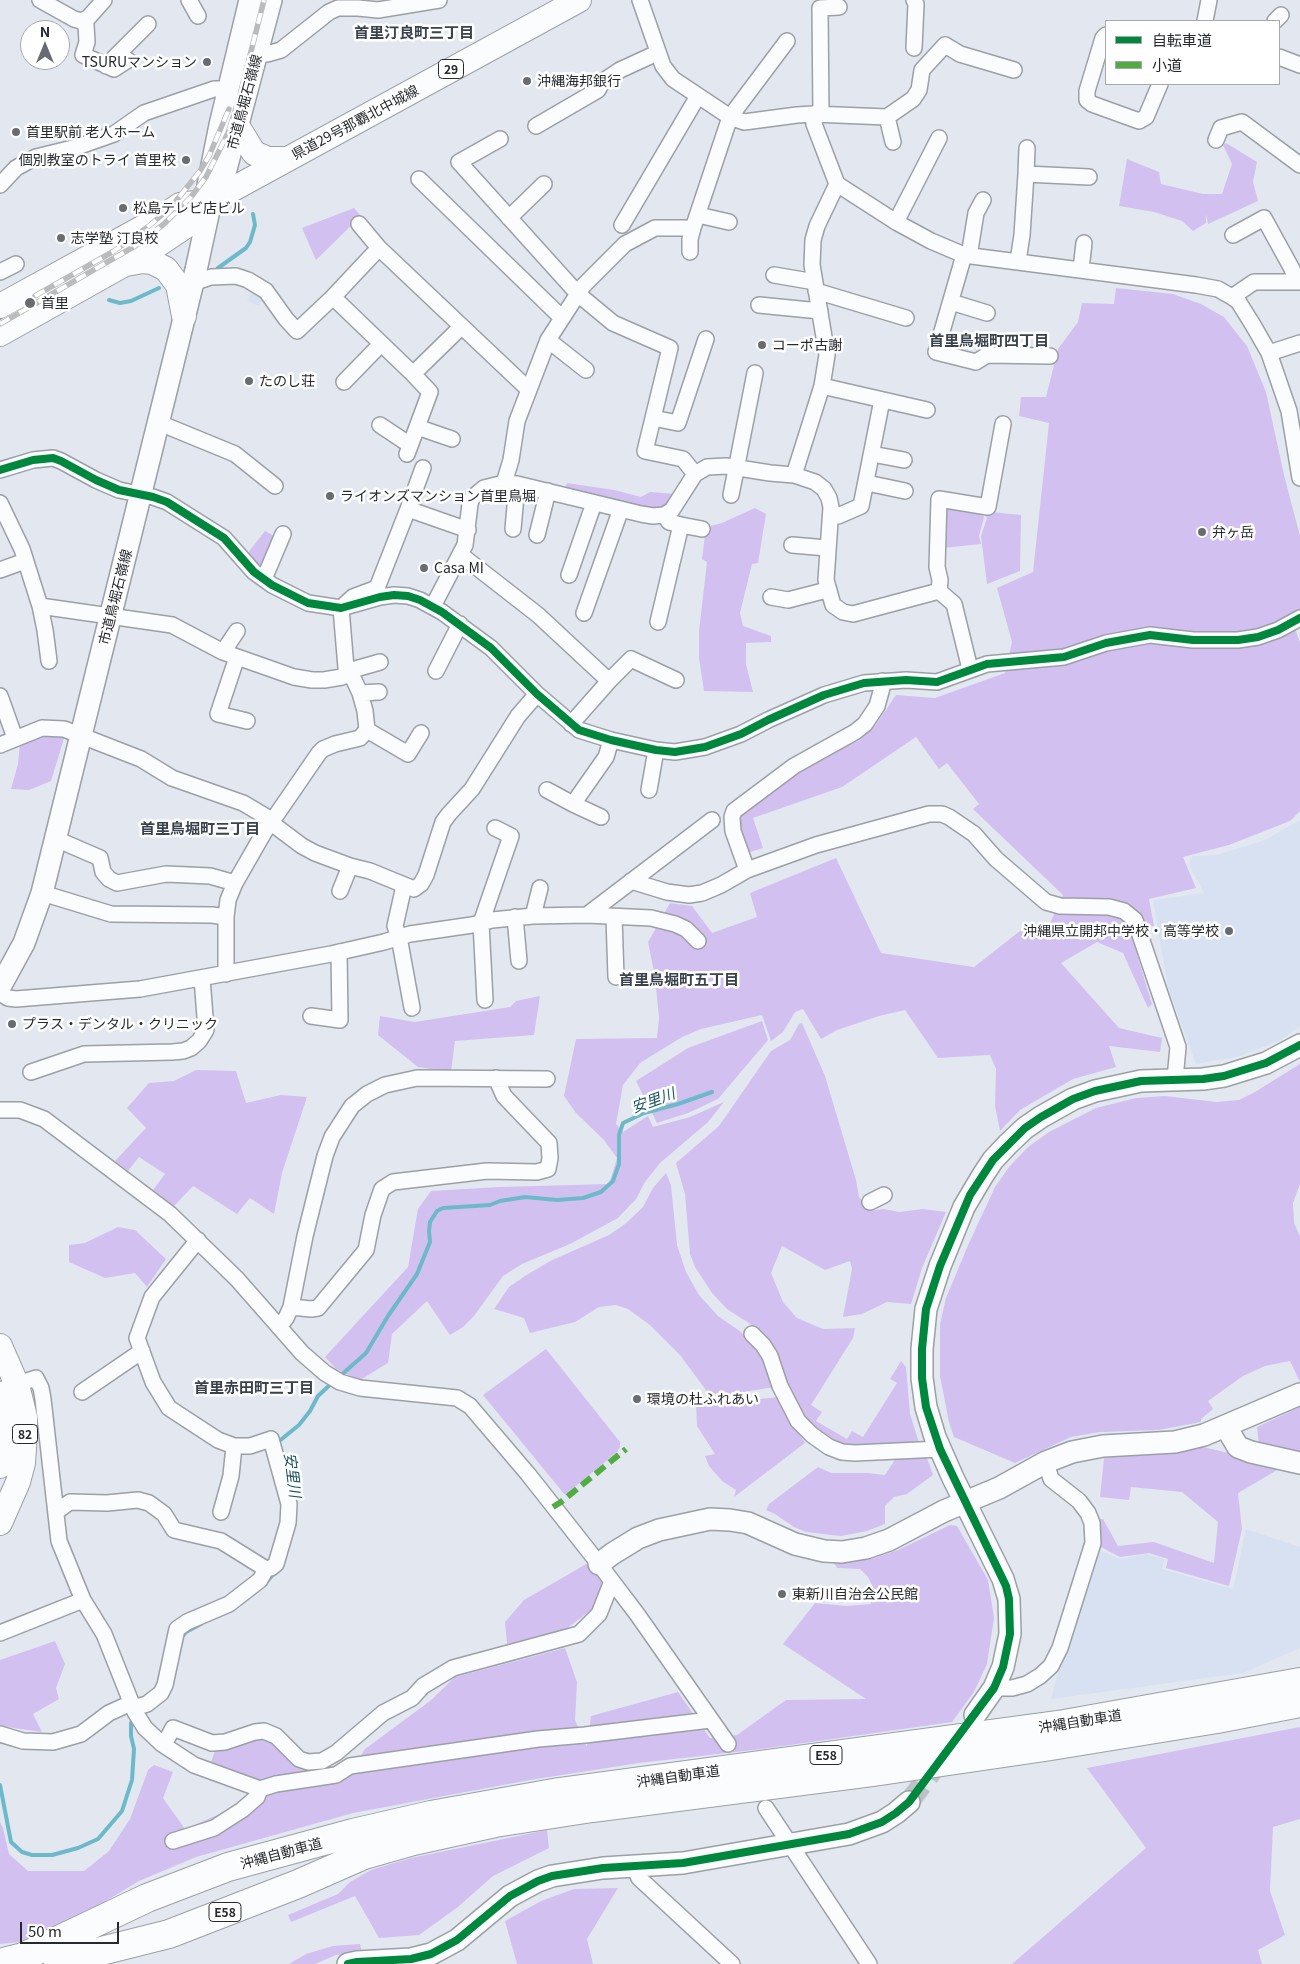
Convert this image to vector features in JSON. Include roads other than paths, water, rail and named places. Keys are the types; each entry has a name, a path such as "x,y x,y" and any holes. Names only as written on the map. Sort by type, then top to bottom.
{"highway":[{"name":"沖縄自動車道","path":"69,1948 147,1898 228,1867 353,1833 431,1815 558,1792 1064,1724 1300,1682"},
{"name":"沖縄自動車道","path":"69,1948 169,1934 372,1853 413,1841 477,1827 621,1803 872,1772 1055,1745 1216,1719 1300,1703"},
{"name":"E58","path":"0,1947 16,1949 69,1948"},
{"name":"E58","path":"0,1964 22,1957 69,1948"}],"main road":[{"name":"県道29号那覇北中城線","path":"0,334 150,250 189,224 211,201 569,2"},
{"path":"238,127 254,153 268,159 286,159"},
{"name":"県道29号那覇北中城線","path":"0,306 162,217 180,205 211,201"},
{"path":"122,265 143,261 158,264 185,285 184,316"},
{"name":"82","path":"0,1346 9,1387 24,1417 23,1463 12,1498 0,1523"},
{"name":"82","path":"0,1404 4,1433 0,1466"}],"street":[{"path":"40,0 86,24 87,42 83,55 114,69 128,60"},
{"path":"81,21 88,18 104,0"},
{"path":"190,0 198,16"},
{"name":"市道鳥堀石嶺線","path":"211,201 208,185 227,89 250,0"},
{"name":"市道鳥堀石嶺線","path":"185,285 211,201 221,188 271,0"},
{"path":"258,54 267,54 281,50 329,12 338,8 358,4 378,10 439,0"},
{"path":"640,0 657,53 663,66 673,79 730,117 744,122 817,114 887,118 913,99 918,90 922,70 945,45 960,54 1014,70"},
{"path":"914,0 916,4 914,48"},
{"path":"1205,20 1209,0"},
{"path":"839,7 820,8 817,114 814,124 837,184 896,222 931,241 967,255 1196,285 1218,289 1232,297 1238,301 1269,353 1294,410 1300,478"},
{"path":"106,66 148,24"},
{"path":"1105,37 1087,91 1087,100 1092,104 1139,121 1146,118 1160,85"},
{"path":"690,252 690,239 695,222 730,117 787,41"},
{"path":"536,126 598,90 602,82 620,70 657,53"},
{"path":"1280,57 1300,65"},
{"path":"0,185 16,168 36,157 114,134 144,113 214,89 227,89"},
{"path":"622,225 698,96"},
{"path":"887,118 892,142"},
{"path":"1216,140 1221,128 1242,122 1300,166"},
{"path":"896,222 939,138"},
{"path":"500,139 458,162 578,294 613,323 670,348 645,451 683,459 695,474"},
{"path":"1018,261 1022,235 1027,148"},
{"path":"1026,174 1089,178"},
{"path":"419,180 562,318"},
{"path":"510,218 544,184"},
{"path":"794,475 822,386 827,355 812,265 815,233 837,184"},
{"path":"983,200 976,213 967,255 934,358 976,362 1004,348 1050,356"},
{"path":"1232,297 1254,282 1298,282 1264,218 1233,235"},
{"path":"513,529 511,460 517,421 548,340 583,286 654,228 695,222 729,222"},
{"path":"358,224 379,248 528,389"},
{"path":"1081,269 1084,242"},
{"path":"185,285 211,277 236,276 248,280 266,291 297,331 333,297 379,248"},
{"path":"0,272 16,264"},
{"path":"774,275 906,318"},
{"path":"333,297 430,392 409,449 380,425"},
{"path":"951,302 987,313"},
{"path":"759,305 820,311"},
{"name":"市道鳥堀石嶺線","path":"0,987 24,943 42,893 184,316"},
{"path":"413,374 462,327"},
{"path":"653,418 678,423 706,338"},
{"path":"548,340 586,370"},
{"path":"1269,353 1300,343"},
{"path":"344,382 381,344"},
{"path":"731,494 755,373"},
{"path":"822,386 927,410"},
{"path":"831,516 838,516 861,506 882,400"},
{"path":"157,422 235,454 275,486"},
{"path":"939,591 940,580 937,566 934,498 988,507 1003,424"},
{"path":"417,427 452,439"},
{"path":"872,454 904,460"},
{"path":"0,470 33,460 53,458 119,490 140,494 172,505 224,538 244,562 264,579 298,599 324,606 341,608 394,595 408,596 432,606 460,624 491,648 537,694 571,724 587,734 656,750 675,752 705,748 741,734 824,695 864,683 906,680 937,682 970,669 1005,662 1064,657 1106,643 1150,635 1194,640 1238,640 1258,637 1278,630 1300,618"},
{"path":"432,606 461,555 468,530 472,498 484,488 511,483 653,516 664,515 672,510 695,474 706,467 716,465 794,475 815,482 824,489 829,498 831,516 827,548 827,590 833,605 837,609 853,614 939,591"},
{"path":"341,608 353,597 377,588 423,468"},
{"path":"866,482 905,491"},
{"path":"537,535 548,491"},
{"path":"0,503 25,561 40,606 48,661"},
{"path":"569,575 594,503"},
{"path":"408,509 468,530"},
{"path":"584,613 621,509"},
{"path":"664,515 669,522 702,529"},
{"path":"658,622 681,525"},
{"path":"264,579 283,534"},
{"path":"792,545 827,548"},
{"path":"461,555 538,615 609,681"},
{"path":"0,570 25,561"},
{"path":"771,597 788,600 827,590"},
{"path":"939,591 954,604 970,669"},
{"path":"40,606 172,625 230,654 294,677 312,680 334,679 348,674 352,670 380,662"},
{"path":"226,974 226,917 228,900 235,883 270,822 323,749 360,738 367,730 360,693 346,668 341,608"},
{"path":"436,671 460,624"},
{"path":"237,631 230,654 217,718 247,722"},
{"path":"571,724 631,659 676,680"},
{"path":"747,870 733,831 732,817 734,811 794,766 855,732 865,724 877,706 882,681"},
{"path":"360,693 379,692"},
{"path":"0,745 42,728 64,729 141,760 172,778 243,803 265,816 270,822 315,853 370,871 414,889 421,884 430,865 443,822 472,789 518,716 537,694"},
{"path":"0,695 15,738"},
{"path":"367,730 408,754 421,733"},
{"path":"573,804 606,757 611,740"},
{"path":"649,790 656,750"},
{"path":"547,790 601,817"},
{"path":"631,882 667,892 702,893 722,885 747,870 816,845 928,814 942,814 974,834 996,859 1046,902 1060,906 1109,906 1124,911 1135,920 1178,1047 1175,1079"},
{"path":"587,915 712,820"},
{"path":"485,1000 481,923 512,836 495,828"},
{"path":"56,839 100,858 103,872 108,879 117,883 166,874 210,876 235,883"},
{"path":"340,891 350,866"},
{"path":"404,886 395,926 400,937 412,1008"},
{"path":"533,916 540,888"},
{"path":"42,893 111,914 212,915 226,917"},
{"path":"0,993 8,998 16,999 140,989 339,952 410,934 533,916 587,915 651,918 664,920 686,930 698,941"},
{"path":"614,917 616,977"},
{"path":"515,918 519,961"},
{"path":"310,1016 340,1020 339,952"},
{"path":"31,1072 84,1054 172,1052 191,1048 206,1030 202,978"},
{"path":"975,1715 994,1688 1003,1668 1010,1634 1009,1599 1003,1579 940,1449 930,1422 924,1394 922,1364 923,1329 926,1309 940,1266 964,1207 973,1190 994,1160 1019,1134 1040,1117 1058,1107 1095,1091 1118,1085 1175,1079 1203,1079 1244,1071 1266,1063 1300,1045"},
{"path":"279,1327 286,1318 291,1306 319,1175 332,1136 352,1106 367,1094 400,1080 417,1078 546,1079"},
{"path":"291,1306 311,1309 318,1308 366,1250 382,1189 393,1182 487,1172 537,1172 548,1170 550,1143 504,1096 496,1078"},
{"path":"0,1110 20,1110 44,1119 170,1214 237,1280 302,1353 320,1370 340,1382 360,1388 457,1398 464,1401 528,1474 599,1564 637,1614 728,1744"},
{"path":"870,1202 884,1196"},
{"path":"0,1734 23,1741 53,1742 81,1734 109,1714 135,1711 147,1704 166,1685 177,1629 187,1622 229,1604 260,1580 266,1570 276,1564 288,1523 289,1504 271,1438 250,1446 234,1446 218,1440 169,1408 153,1382 137,1338 152,1297 198,1240"},
{"path":"752,1334 763,1345 770,1356 780,1386 798,1421 812,1436 829,1447 842,1452 940,1449"},
{"path":"82,1392 142,1351"},
{"path":"9,1387 36,1378 41,1388 59,1541 83,1600 104,1634 135,1711 145,1728 162,1744 194,1765 260,1789 276,1784 336,1775 350,1766 538,1739 710,1720"},
{"path":"599,1564 638,1538 659,1530 710,1519 748,1523 794,1544 824,1551 842,1552 866,1548 889,1540 944,1510 999,1488 1046,1462 1072,1452 1103,1446 1175,1442 1204,1435 1300,1394"},
{"path":"1226,1427 1238,1447 1300,1463"},
{"path":"221,1512 231,1476 234,1446"},
{"path":"994,1688 1012,1688 1027,1684 1051,1666 1060,1648 1093,1543 1092,1523 1088,1513 1079,1501 1051,1479 1046,1462"},
{"path":"56,1512 70,1502 107,1503 138,1500 149,1503 164,1514 174,1530 221,1541 266,1570"},
{"path":"162,1744 167,1740 173,1728 212,1743 225,1742 264,1731 276,1736 299,1759 308,1762 322,1762 383,1714 412,1698 423,1686 453,1668 579,1634 599,1614 612,1581"},
{"path":"0,1633 83,1600"},
{"path":"173,1841 214,1828 242,1810 257,1797 260,1789"},
{"path":"348,1964 412,1959 431,1954 457,1940 510,1896 538,1881 574,1872 683,1862 849,1834 882,1822 909,1802"},
{"path":"766,1808 869,1964"},
{"path":"634,1867 639,1878 732,1964"}],"waterway":[{"path":"218,268 246,248 250,242 255,225 253,214"},
{"path":"109,300 120,303 131,301 159,288"},
{"name":"安里川","path":"339,1377 366,1353 388,1316 417,1274 430,1242 430,1222 437,1211 443,1208 490,1205 500,1201 525,1197 557,1200 583,1198 601,1192 613,1181 619,1164 619,1135 623,1123 644,1113 712,1092"},
{"name":"安里川","path":"278,1444 299,1425 310,1411 318,1396 334,1381"},
{"name":"安里川","path":"264,1585 276,1571"},
{"name":"安里川","path":"181,1638 186,1632 201,1624"},
{"name":"安里川","path":"0,1785 11,1842 22,1852 32,1855 52,1855 78,1848 98,1839 122,1811 132,1780 134,1749 131,1723 134,1720"}],"tunnel":[{"path":"909,1802 945,1754"}],"railway":[{"path":"0,324 135,246 164,224 191,197 206,177 228,133 239,99 264,0"},
{"path":"35,296 114,251 149,226 172,206 200,171 209,156 229,109"}],"place":[{"name":"TSURUマンション","path":"207,62"},
{"name":"沖縄海邦銀行","path":"527,81"},
{"name":"首里駅前 老人ホーム","path":"16,132"},
{"name":"個別教室のトライ 首里校","path":"186,160"},
{"name":"松島テレビ店ビル","path":"123,208"},
{"name":"志学塾 汀良校","path":"61,238"},
{"name":"首里","path":"30,303"},
{"name":"コーポ古謝","path":"762,345"},
{"name":"たのし荘","path":"249,381"},
{"name":"ライオンズマンション首里鳥堀","path":"330,496"},
{"name":"弁ヶ岳","path":"1202,532"},
{"name":"Casa MI","path":"424,568"},
{"name":"沖縄県立開邦中学校・高等学校","path":"1229,931"},
{"name":"プラス・デンタル・クリニック","path":"12,1024"},
{"name":"環境の杜ふれあい","path":"637,1399"},
{"name":"東新川自治会公民館","path":"782,1594"}],"district":[{"name":"首里汀良町三丁目","path":"414,32"},
{"name":"首里鳥堀町四丁目","path":"989,340"},
{"name":"首里鳥堀町三丁目","path":"200,828"},
{"name":"首里鳥堀町五丁目","path":"679,979"},
{"name":"首里赤田町三丁目","path":"254,1387"}]}
